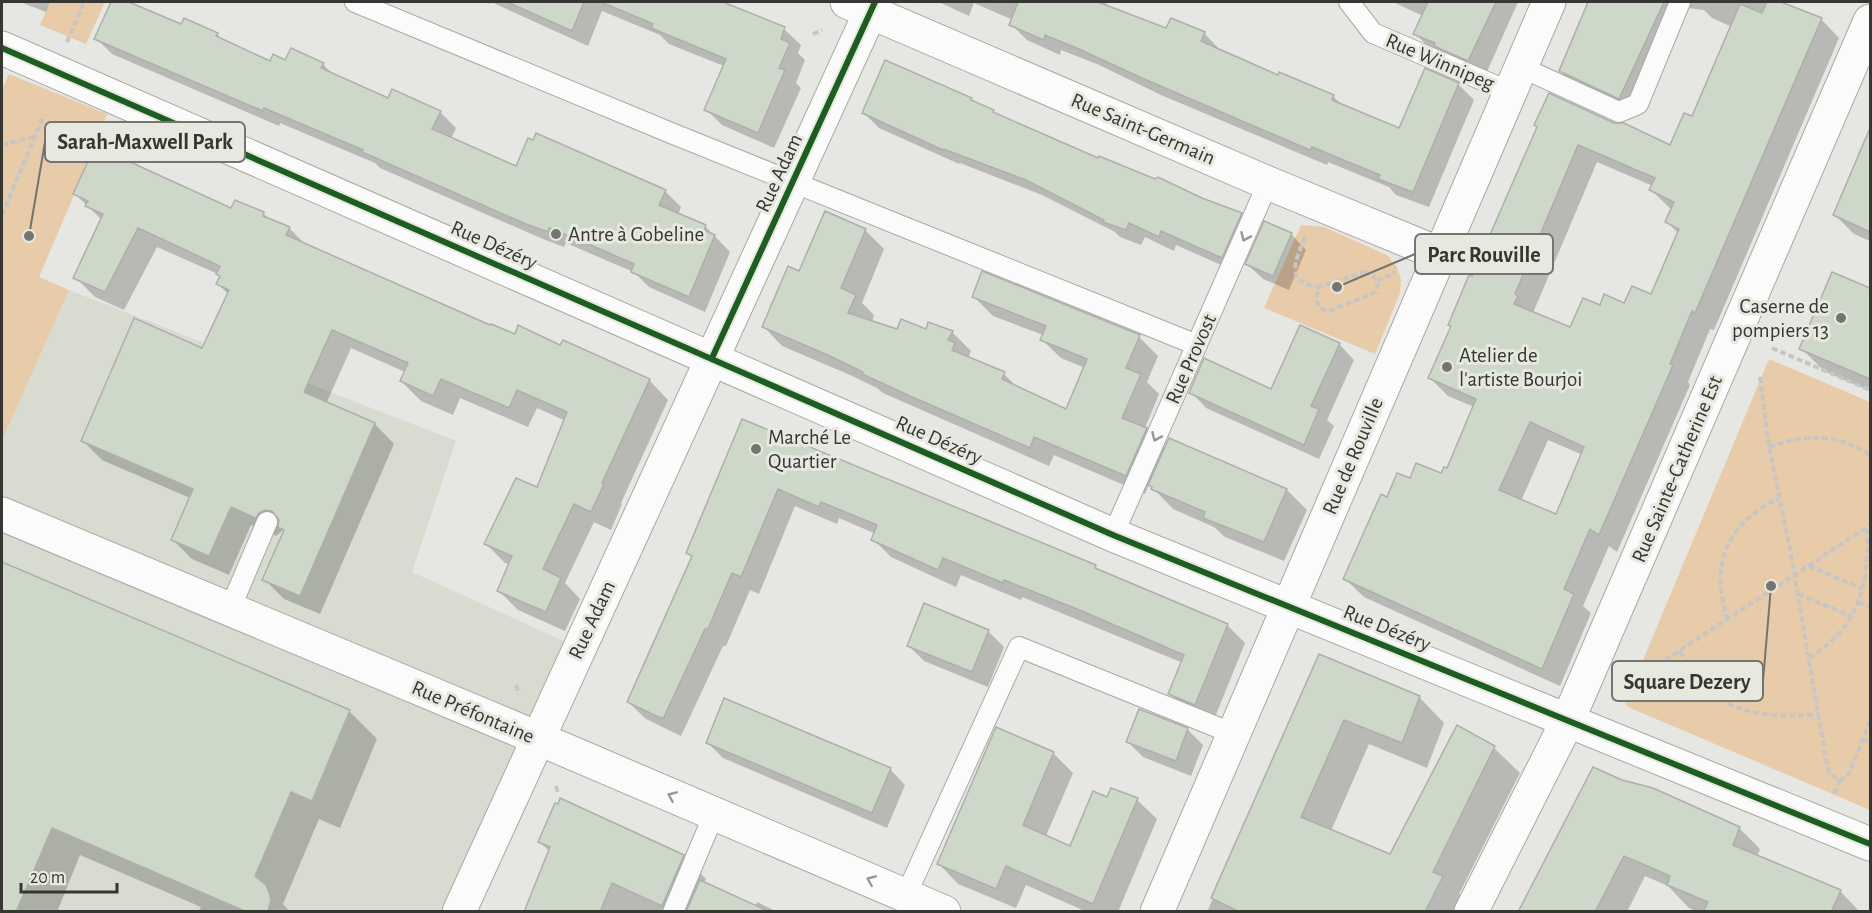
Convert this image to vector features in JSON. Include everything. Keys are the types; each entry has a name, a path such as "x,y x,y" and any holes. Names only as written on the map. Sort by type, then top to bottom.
{"street":[{"name":"Rue de Rouville","path":"1157,912 1549,2"},
{"name":"Rue Adam","path":"459,912 792,182 864,4"},
{"name":"Rue Saint-Germain","path":"864,4 1268,183 1440,254"},
{"name":"Rue Sainte-Catherine Est","path":"1471,912 1568,720 1870,21"},
{"name":"Rue Dézéry","path":"2,48 1113,534 1870,844"},
{"name":"Rue Préfontaine","path":"2,514 944,912"}],"lane":[{"path":"355,2 792,182 1197,345"},
{"name":"Rue Winnipeg","path":"1349,2 1373,33 1619,112 1638,104 1680,2"},
{"name":"Rue Provost","path":"1113,534 1268,183"},
{"path":"230,609 267,522"},
{"path":"906,895 1019,647 1234,734"},
{"path":"673,912 714,814"}],"path":[{"path":"67,43 84,2"},
{"path":"813,34 822,30"},
{"path":"2,215 44,115"},
{"path":"2,144 36,136"},
{"path":"1305,237 1294,273 1299,281 1306,285 1318,286 1364,272 1370,273 1377,281 1376,292 1329,311 1323,310 1316,300 1318,286"},
{"path":"1377,281 1397,271"},
{"path":"1772,348 1870,390"},
{"path":"1760,377 1769,447 1798,594 1827,765 1829,773 1834,778 1840,780 1849,774 1870,721"},
{"path":"1769,447 1789,440 1831,438 1852,443 1870,455"},
{"path":"1727,620 1721,582 1722,563 1728,545 1748,518 1763,506 1779,498"},
{"path":"1627,682 1632,682 1869,526"},
{"path":"1809,658 1836,637 1859,602 1867,566 1869,526"},
{"path":"1809,566 1863,589"},
{"path":"1798,594 1851,616"},
{"path":"1859,602 1870,607"},
{"path":"1680,651 1689,668 1701,682 1715,696 1734,706 1752,713 1773,716 1818,714"},
{"path":"1863,740 1870,742"},
{"path":"556,786 558,794"}],"shaded area":[{"path":"50,2 105,2 86,44 40,25"},
{"path":"9,74 107,114 39,277 69,290 2,441 2,90"},
{"path":"1301,225 1324,227 1387,255 1397,267 1401,280 1400,293 1375,354 1264,308"},
{"path":"69,290 456,441 412,572 579,648 459,911 2,912 2,441"},
{"path":"1769,359 1870,402 1870,810 1628,707 1625,703"}],"building":[{"path":"111,2 129,2 181,24 184,18 270,61 273,54 285,60 291,48 324,63 321,68 388,98 392,89 441,111 432,129 516,166 528,138 533,140 536,133 666,190 659,205 706,225 704,230 715,235 689,297 631,272 634,264 593,246 549,228 548,232 526,224 362,152 363,150 264,108 263,111 94,39"},
{"path":"507,2 584,2 572,31"},
{"path":"601,2 723,2 785,27 781,39 790,43 779,68 785,70 758,133 704,110 726,59 651,28 653,24"},
{"path":"1018,2 1098,2 1166,28 1171,18 1205,32 1201,41 1278,75 1279,72 1334,95 1332,100 1399,128 1425,68 1459,83 1413,192 1378,179 1380,175 1312,147 1310,150 1079,49 1045,35 1044,40 1009,25"},
{"path":"1428,2 1496,2 1468,61 1413,34"},
{"path":"1588,2 1664,2 1619,99 1559,71"},
{"path":"1767,2 1781,2 1822,18 1695,313 1692,311 1670,364 1673,365 1599,535 1590,529 1564,589 1574,594 1542,669 1343,579 1381,494 1387,497 1397,473 1410,478 1416,463 1441,473 1444,467 1447,468 1476,399 1428,378 1451,326 1448,325 1469,275 1472,276 1537,127 1534,125 1549,93 1614,123 1624,123 1670,145 1684,113 1692,116 1740,4 1762,13","holes":["1578,145 1655,178 1649,190 1674,202 1665,222 1679,229 1651,294 1632,286 1624,303 1604,294 1600,305 1583,298 1570,327 1514,304 1518,296 1515,294","1530,422 1584,447 1556,514 1499,490"]},
{"path":"885,60 972,98 971,100 994,110 993,112 1098,158 1099,156 1155,179 1158,177 1202,198 1242,213 1222,258 1161,231 1159,237 1129,223 1126,230 1103,222 1104,220 1026,180 943,150 862,113"},
{"path":"1870,128 1870,232 1833,215"},
{"path":"95,146 231,208 235,200 264,212 263,216 290,227 286,235 490,325 515,334 518,325 560,345 563,340 650,379 591,512 574,504 543,569 561,578 546,612 497,591 512,556 484,544 516,478 537,487 567,412 517,390 509,408 441,379 433,396 400,381 408,363 332,330 304,392 375,423 300,596 262,580 284,530 278,527 279,520 272,511 265,510 256,518 231,507 209,556 171,540 193,489 81,441 134,318 202,348 229,290 216,284 220,276 216,274 220,266 138,228 105,292 73,278 103,214 85,206 88,201 73,194"},
{"path":"825,211 866,229 841,288 856,295 848,313 897,329 901,319 926,329 928,322 953,331 948,340 955,343 952,350 1005,372 1002,379 1066,409 1087,359 1040,340 1046,326 972,297 982,271 1140,335 1126,368 1141,374 1122,418 1147,428 1126,476 1034,437 1030,448 910,396 830,356 762,327 788,266 799,271"},
{"path":"1264,221 1292,233 1273,276 1245,264"},
{"name":"Caserne de pompiers 13","path":"1832,272 1870,288 1870,379 1799,349"},
{"path":"1300,325 1340,343 1311,406 1319,409 1304,445 1189,393 1204,358 1271,389"},
{"path":"742,419 1096,565 1095,568 1228,624 1195,705 1168,694 1184,655 1077,609 1004,580 1003,583 943,558 938,570 871,540 877,525 821,502 819,507 778,489 741,577 732,573 708,629 705,629 663,719 627,702 692,556 686,553"},
{"path":"1169,438 1287,489 1264,542 1203,518 1205,512 1151,489 1152,487 1148,485"},
{"path":"2,562 350,710 312,801 291,792 255,876 266,885 269,892 271,899 268,912 247,912 52,828 16,912 2,912"},
{"path":"924,603 989,630 972,672 907,646"},
{"path":"1319,654 1420,696 1402,743 1344,720 1301,817 1390,854 1457,725 1495,746 1433,872 1443,876 1425,912 1240,912 1211,898"},
{"path":"724,698 891,768 872,813 706,743"},
{"path":"1139,709 1188,728 1176,761 1126,742"},
{"path":"996,727 1054,752 1023,825 1070,846 1093,791 1107,797 1111,788 1138,798 1093,904 1006,866 996,889 937,864"},
{"path":"1593,767 1622,780 1653,788 1740,827 1733,845 1841,890 1831,912 1703,912 1708,902 1667,885 1670,876 1624,856 1595,912 1518,912"},
{"path":"560,798 684,855 662,906 612,883 600,912 524,912 550,847 538,842 555,803 558,804"},
{"path":"700,880 770,912 686,912"}],"cycle path":[{"path":"712,358 875,2"},
{"path":"2,48 1113,535 1870,844"}],"place":[{"name":"Antre à Gobeline","path":"556,234"},
{"name":"Sarah-Maxwell Park","path":"29,236"},
{"name":"Parc Rouville","path":"1337,287"},
{"name":"Caserne de pompiers 13","path":"1841,318"},
{"name":"Atelier de l'artiste Bourjoi","path":"1447,367"},
{"name":"Marché Le Quartier","path":"756,449"},
{"name":"Square Dezery","path":"1771,586"}]}
